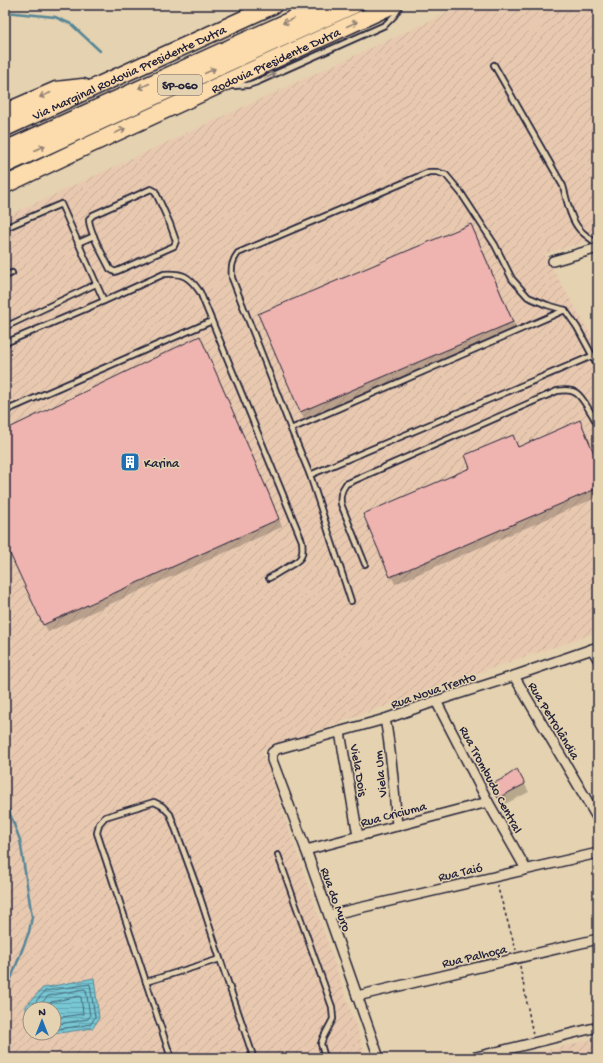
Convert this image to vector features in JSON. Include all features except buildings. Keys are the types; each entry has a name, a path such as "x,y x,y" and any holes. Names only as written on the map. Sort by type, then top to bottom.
{"highway":[{"name":"SP-060","path":"5,150 324,5"},
{"name":"Rodovia Presidente Dutra","path":"5,165 354,5"},
{"name":"Rodovia Presidente Dutra","path":"5,185 393,5"},
{"name":"Via Marginal Rodovia Presidente Dutra","path":"5,128 271,6"},
{"path":"5,112 56,90 96,86"}],"street":[{"path":"553,261 598,249"},
{"path":"595,648 598,659"},
{"name":"Rua Nova Trento","path":"274,750 385,719 595,648"},
{"name":"Rua Petrolândia","path":"514,676 598,819"},
{"name":"Rua Trombudo Central","path":"436,701 488,802 526,869"},
{"name":"Viela Um","path":"385,719 393,771 397,826"},
{"name":"Viela Dois","path":"340,732 358,836"},
{"name":"Rua do Muro","path":"274,750 272,753 272,760 306,850 379,1058"},
{"name":"Rua Criciuma","path":"306,850 488,802"},
{"name":"Rua Taió","path":"329,916 598,853"},
{"name":"Rua Palhoça","path":"357,996 598,939"},
{"path":"472,1058 488,1056 598,1027"}],"lane":[{"path":"219,86 248,85 257,82 384,25 394,16 400,5"},
{"path":"494,65 563,186 571,217 580,230 598,244"},
{"path":"352,601 310,475 232,278 231,268 238,253 429,172 437,172 446,175 461,193 495,245 512,279 528,297 547,305 565,310 577,327 598,366"},
{"path":"151,189 155,191 170,224 176,242 174,246 115,272 110,269 94,236 89,225 89,219 93,214 151,189"},
{"path":"5,228 61,204 104,302"},
{"path":"78,243 94,236"},
{"path":"5,276 12,273"},
{"path":"5,343 104,302 164,274 174,273 184,275 193,282 200,292 302,541 302,555 298,562 269,578"},
{"path":"5,327 96,284"},
{"path":"291,429 565,310"},
{"path":"5,411 212,322"},
{"path":"310,475 592,356"},
{"path":"365,564 341,504 340,497 346,484 557,391 572,391 580,395 598,425"},
{"path":"171,1058 97,833 99,824 105,817 154,802 162,806 170,814 196,885 253,1058"},
{"path":"278,855 332,1007 333,1019 321,1044 325,1058"},
{"path":"146,982 220,959"}],"shaded area":[{"path":"464,5 598,5 598,239 544,254 598,347 598,632 262,750 367,1058 5,1058 5,217"},
{"path":"598,1038 598,1058 514,1058"}],"water":[{"path":"94,978 99,1018 93,1028 62,1033 62,1001 31,1001 43,988"}],"waterway":[{"path":"5,12 55,17 71,24 100,51"},
{"path":"5,801 20,840 32,917 29,932 5,994"}],"place":[{"name":"Karina","path":"130,462"}]}
